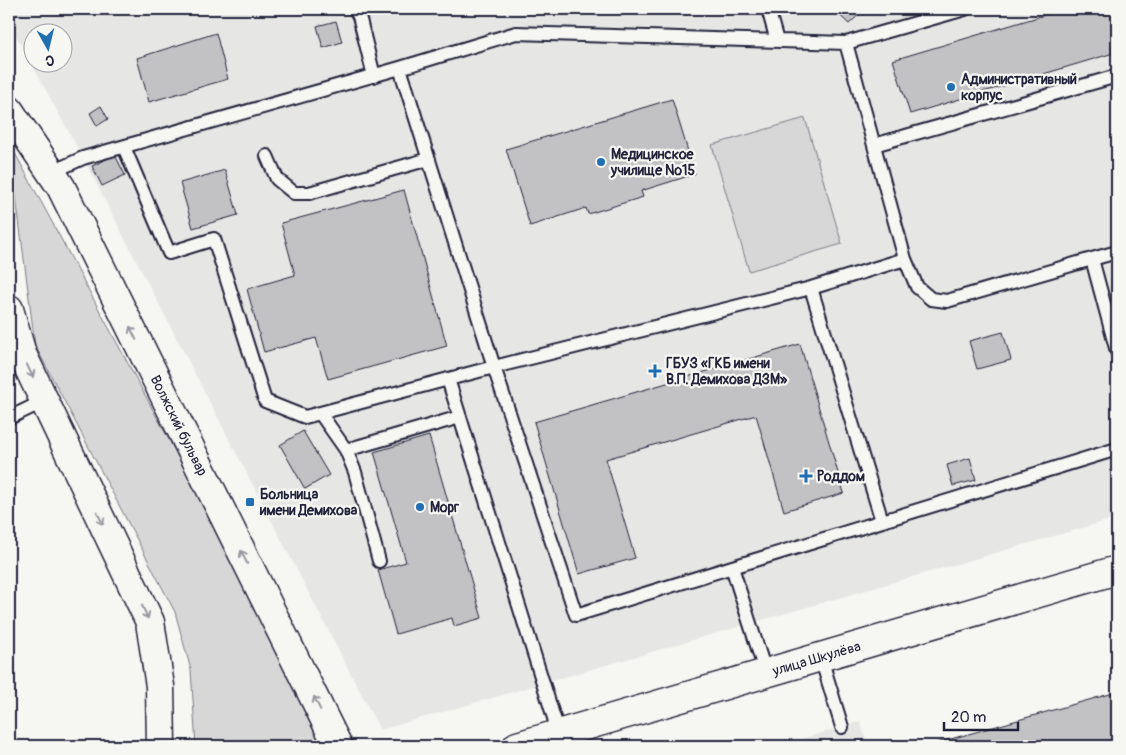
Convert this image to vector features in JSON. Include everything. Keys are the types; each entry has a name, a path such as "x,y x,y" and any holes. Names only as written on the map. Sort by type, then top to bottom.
{"main road":[{"name":"Волжский бульвар","path":"9,110 52,172 338,746"},
{"path":"9,314 22,354 150,622 160,686 161,746"},
{"name":"улица Шкулёва","path":"517,746 1117,570"}],"lane":[{"path":"355,9 359,16 374,76"},
{"path":"768,9 777,41"},
{"path":"52,172 83,158 374,76 516,33 846,43 966,9"},
{"path":"846,43 905,259 918,287 931,300 947,301 1117,252"},
{"path":"400,68 494,367 576,615 1117,449"},
{"path":"874,146 1117,76"},
{"path":"124,147 169,253 214,239 265,400 305,417 494,367 811,288 905,259"},
{"path":"267,156 277,179 294,193 309,193 428,159"},
{"path":"1092,259 1117,352"},
{"path":"811,288 882,521"},
{"path":"448,379 559,734"},
{"path":"9,418 44,401"},
{"path":"320,413 346,450 355,472 379,561"},
{"path":"346,450 460,417"},
{"path":"732,567 766,674"},
{"path":"821,658 842,727"}],"shaded area":[{"name":"ГБУЗ «ГКБ имени В.П. Демихова ДЗМ»","path":"9,9 1117,9 1117,518 380,730 83,158 36,72 72,72 72,22 22,22 22,47 9,23"},
{"path":"805,118 842,244 749,271 712,145"},
{"path":"9,142 290,665 325,746 196,746 191,670 175,612 35,345"},
{"path":"860,721 868,746 776,746 842,727"}],"building":[{"path":"833,9 865,9 849,24"},
{"name":"Административный корпус","path":"1065,9 1117,9 1117,52 910,114 893,60"},
{"path":"336,21 342,42 323,48 317,26"},
{"path":"216,33 228,79 149,102 137,58"},
{"name":"Медицинское училище №15","path":"672,99 695,174 641,191 643,197 588,214 586,208 530,226 506,149"},
{"path":"101,106 108,119 97,126 90,113"},
{"path":"115,155 125,175 102,186 92,166"},
{"path":"225,170 238,215 193,228 180,183"},
{"path":"404,190 447,346 328,379 316,338 264,352 247,289 295,275 281,223"},
{"path":"1003,332 1011,360 977,369 969,341"},
{"name":"Роддом","path":"800,344 844,493 784,511 756,415 606,459 635,558 579,574 534,422"},
{"path":"303,431 329,475 305,489 280,445"},
{"name":"Морг","path":"429,436 482,618 454,626 452,618 396,634 378,570 406,562 374,452"},
{"path":"970,458 976,480 953,486 947,465"},
{"path":"1117,692 1117,746 926,746"}],"place":[{"name":"Административный корпус","path":"951,87"},
{"name":"Медицинское училище №15","path":"601,162"},
{"name":"ГБУЗ «ГКБ имени В.П. Демихова ДЗМ»","path":"655,371"},
{"name":"Роддом","path":"806,476"},
{"name":"Больница имени Демихова","path":"250,502"},
{"name":"Морг","path":"420,507"}]}
